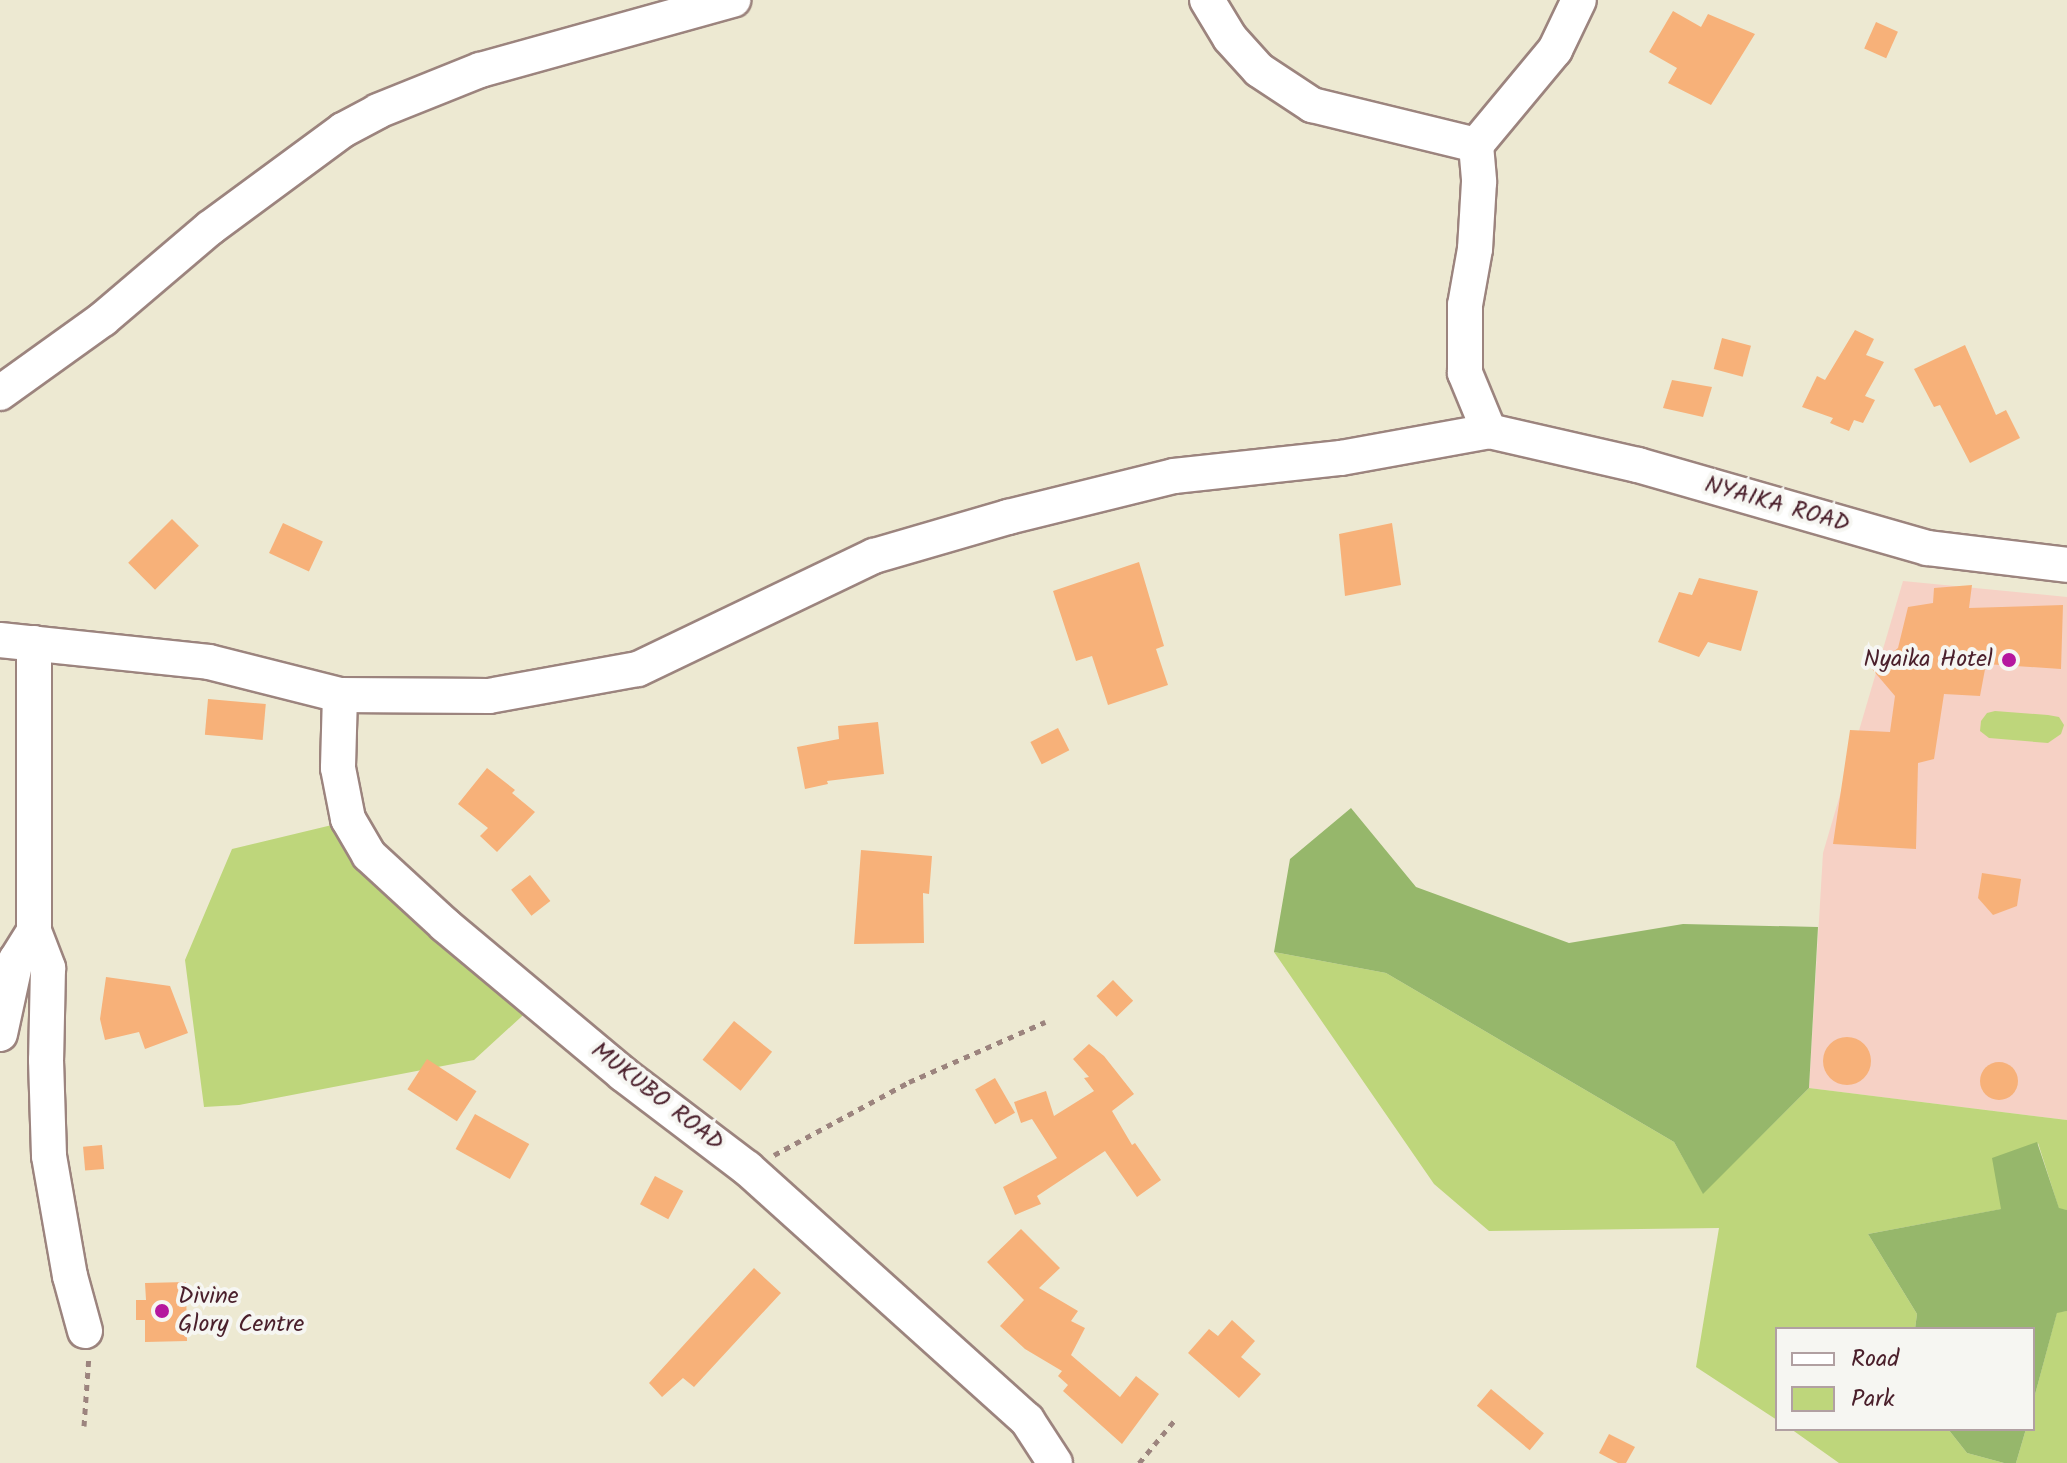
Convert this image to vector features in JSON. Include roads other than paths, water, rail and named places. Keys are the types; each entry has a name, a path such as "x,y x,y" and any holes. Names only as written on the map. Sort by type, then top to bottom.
{"street":[{"path":"0,393 103,319 210,228 343,130 378,111 480,70 733,0"},
{"path":"1207,0 1230,38 1259,70 1312,105 1476,145"},
{"path":"0,640 209,662 340,695 489,696 638,669 874,556 1008,517 1174,476 1341,458 1489,431 1465,373 1465,305 1475,249 1476,145 1555,50 1579,0"},
{"name":"NYAIKA ROAD","path":"1489,431 1653,469 1927,548 2067,565"},
{"path":"34,643 34,931 48,968 46,1060 49,1156 70,1276 85,1331"},
{"name":"MUKUBO ROAD","path":"340,695 338,768 348,819 369,855 445,925 623,1074 747,1168 1027,1420 1055,1463"},
{"path":"0,1034 16,960 34,931"}],"place":[{"name":"Nyaika Hotel","path":"2009,660"},
{"name":"Divine Glory Centre","path":"162,1311"}]}
